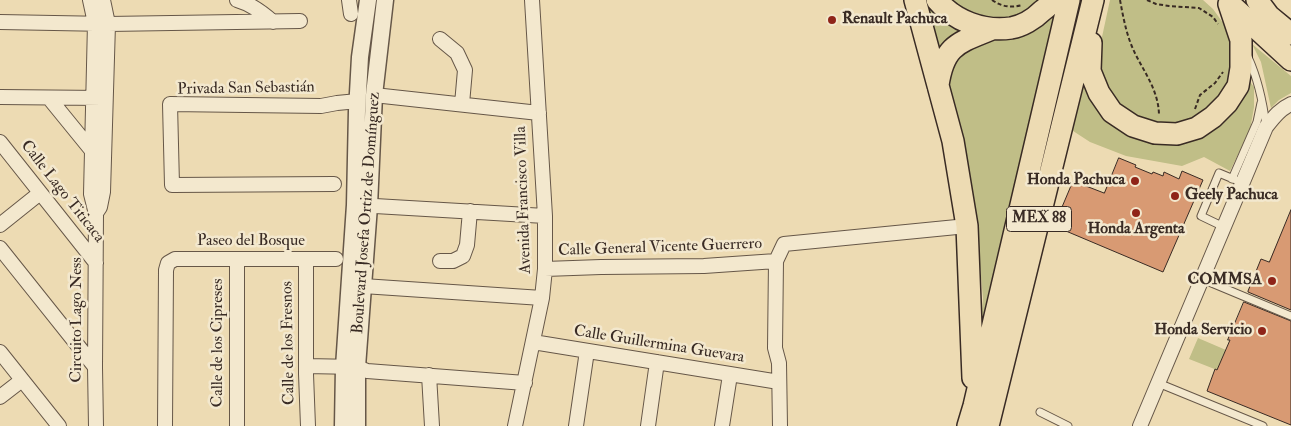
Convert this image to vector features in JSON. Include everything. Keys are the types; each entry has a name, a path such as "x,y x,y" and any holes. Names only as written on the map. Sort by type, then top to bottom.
{"main road":[{"path":"915,0 952,141 967,226 971,416"},
{"path":"937,0 953,16 970,24 992,29 1013,28 1034,19 1053,0"},
{"name":"MEX 88","path":"971,416 1069,0"},
{"path":"1257,0 1269,16 1291,34"},
{"path":"1265,0 1291,21"},
{"path":"1091,6 1090,71 1099,93 1112,112 1133,126 1155,134 1177,134 1197,128 1213,117 1227,103 1238,86 1241,68 1241,40 1227,2"},
{"path":"1227,2 1277,32 1291,44"},
{"path":"1227,2 1291,60"},
{"name":"MEX 88","path":"988,426 1091,6"},
{"path":"938,89 940,73 948,53 961,42 992,29"}],"street":[{"name":"Circuito Lago Ness","path":"90,0 101,24"},
{"name":"Circuito Lago Ness","path":"96,214 100,207 103,192 100,98 103,0"},
{"path":"236,0 263,12 273,22"},
{"name":"Boulevard Josefa Ortiz de Domínguez","path":"365,133 357,106 362,13 368,0"},
{"name":"Boulevard Josefa Ortiz de Domínguez","path":"362,13 385,0"},
{"name":"Avenida Francisco Villa","path":"515,426 534,342 545,270 545,216 532,0"},
{"name":"Boulevard Josefa Ortiz de Domínguez","path":"357,426 354,371 365,133 374,95 362,13"},
{"path":"0,22 101,24 300,21"},
{"path":"440,39 458,53 465,70 462,104"},
{"path":"374,95 539,112"},
{"path":"0,97 100,98"},
{"path":"49,98 93,152"},
{"name":"Circuito Lago Ness","path":"96,426 96,214 91,194 93,152 100,98"},
{"name":"Privada San Sebastián","path":"334,184 172,185 170,104 321,106 337,102 357,106"},
{"path":"1140,426 1224,226 1237,181 1266,127 1275,115 1291,104"},
{"name":"Calle Lago Titicaca","path":"0,142 96,263"},
{"path":"0,225 40,193"},
{"path":"362,205 545,216"},
{"name":"Boulevard Josefa Ortiz de Domínguez","path":"342,426 354,371 362,286 362,205"},
{"path":"440,261 453,261 463,256 468,246 470,211"},
{"name":"Calle General Vicente Guerrero","path":"545,270 601,267 704,266 776,261 784,244 967,226"},
{"path":"0,248 95,367"},
{"name":"Paseo del Bosque","path":"165,426 166,270 168,264 175,259 336,259"},
{"name":"Calle de los Cipreses","path":"237,260 237,426"},
{"name":"Calle de los Fresnos","path":"306,260 308,426"},
{"path":"776,261 775,348 779,363 780,426"},
{"path":"362,286 542,298"},
{"name":"Calle Guillermina Guevara","path":"534,342 779,382"},
{"path":"576,426 587,351"},
{"path":"0,352 59,426"},
{"path":"648,426 657,362"},
{"path":"306,370 429,375 525,383"},
{"path":"429,375 432,426"},
{"path":"722,426 730,375"},
{"path":"0,397 22,380"}],"lane":[{"path":"1241,40 1254,69 1262,97 1266,127"},
{"path":"1224,226 1201,216 1219,173 1237,181 1257,122 1262,97"},
{"path":"1202,279 1291,316"},
{"path":"1158,382 1264,426"},
{"path":"1040,412 1068,426"}],"path":[{"path":"992,0 1001,6 1014,7 1024,5"},
{"path":"1120,0 1133,48 1157,97 1159,118"},
{"path":"1147,0 1156,4 1199,8 1213,17 1221,28"},
{"path":"1194,112 1200,95 1215,83 1224,70"}],"shaded area":[{"path":"950,0 1041,0 1022,13 1005,20 981,18 962,10"},
{"path":"1110,0 1203,0 1213,9 1226,27 1233,45 1232,65 1228,81 1218,98 1205,111 1186,121 1163,125 1143,119 1118,105 1106,87 1097,60"},
{"path":"926,2 945,21 969,34 940,59"},
{"path":"1054,17 981,325 983,298 974,203 963,148 944,80 954,54 986,40 992,41 1020,36"},
{"path":"1252,44 1291,76 1291,93 1279,100 1271,108 1261,62"},
{"path":"1085,73 1087,87 1178,141 1248,79 1254,87 1254,107 1250,130 1230,171 1204,157 1182,166 1126,156 1090,142 1070,129"},
{"path":"1198,338 1226,350 1217,370 1189,359"}],"building":[{"path":"1119,158 1152,174 1153,172 1163,176 1164,172 1179,179 1182,171 1203,180 1163,272 1054,226 1073,181 1104,193"},
{"name":"COMMSA","path":"1291,210 1291,310 1248,291 1261,259 1269,262"},
{"path":"1244,302 1291,321 1291,425 1207,391 1215,369 1217,370 1230,340 1228,340"}],"place":[{"name":"Renault Pachuca","path":"832,20"},
{"name":"Honda Pachuca","path":"1135,181"},
{"name":"Geely Pachuca","path":"1175,196"},
{"name":"Honda Argenta","path":"1136,213"},
{"name":"COMMSA","path":"1272,281"},
{"name":"Honda Servicio","path":"1262,331"}]}
